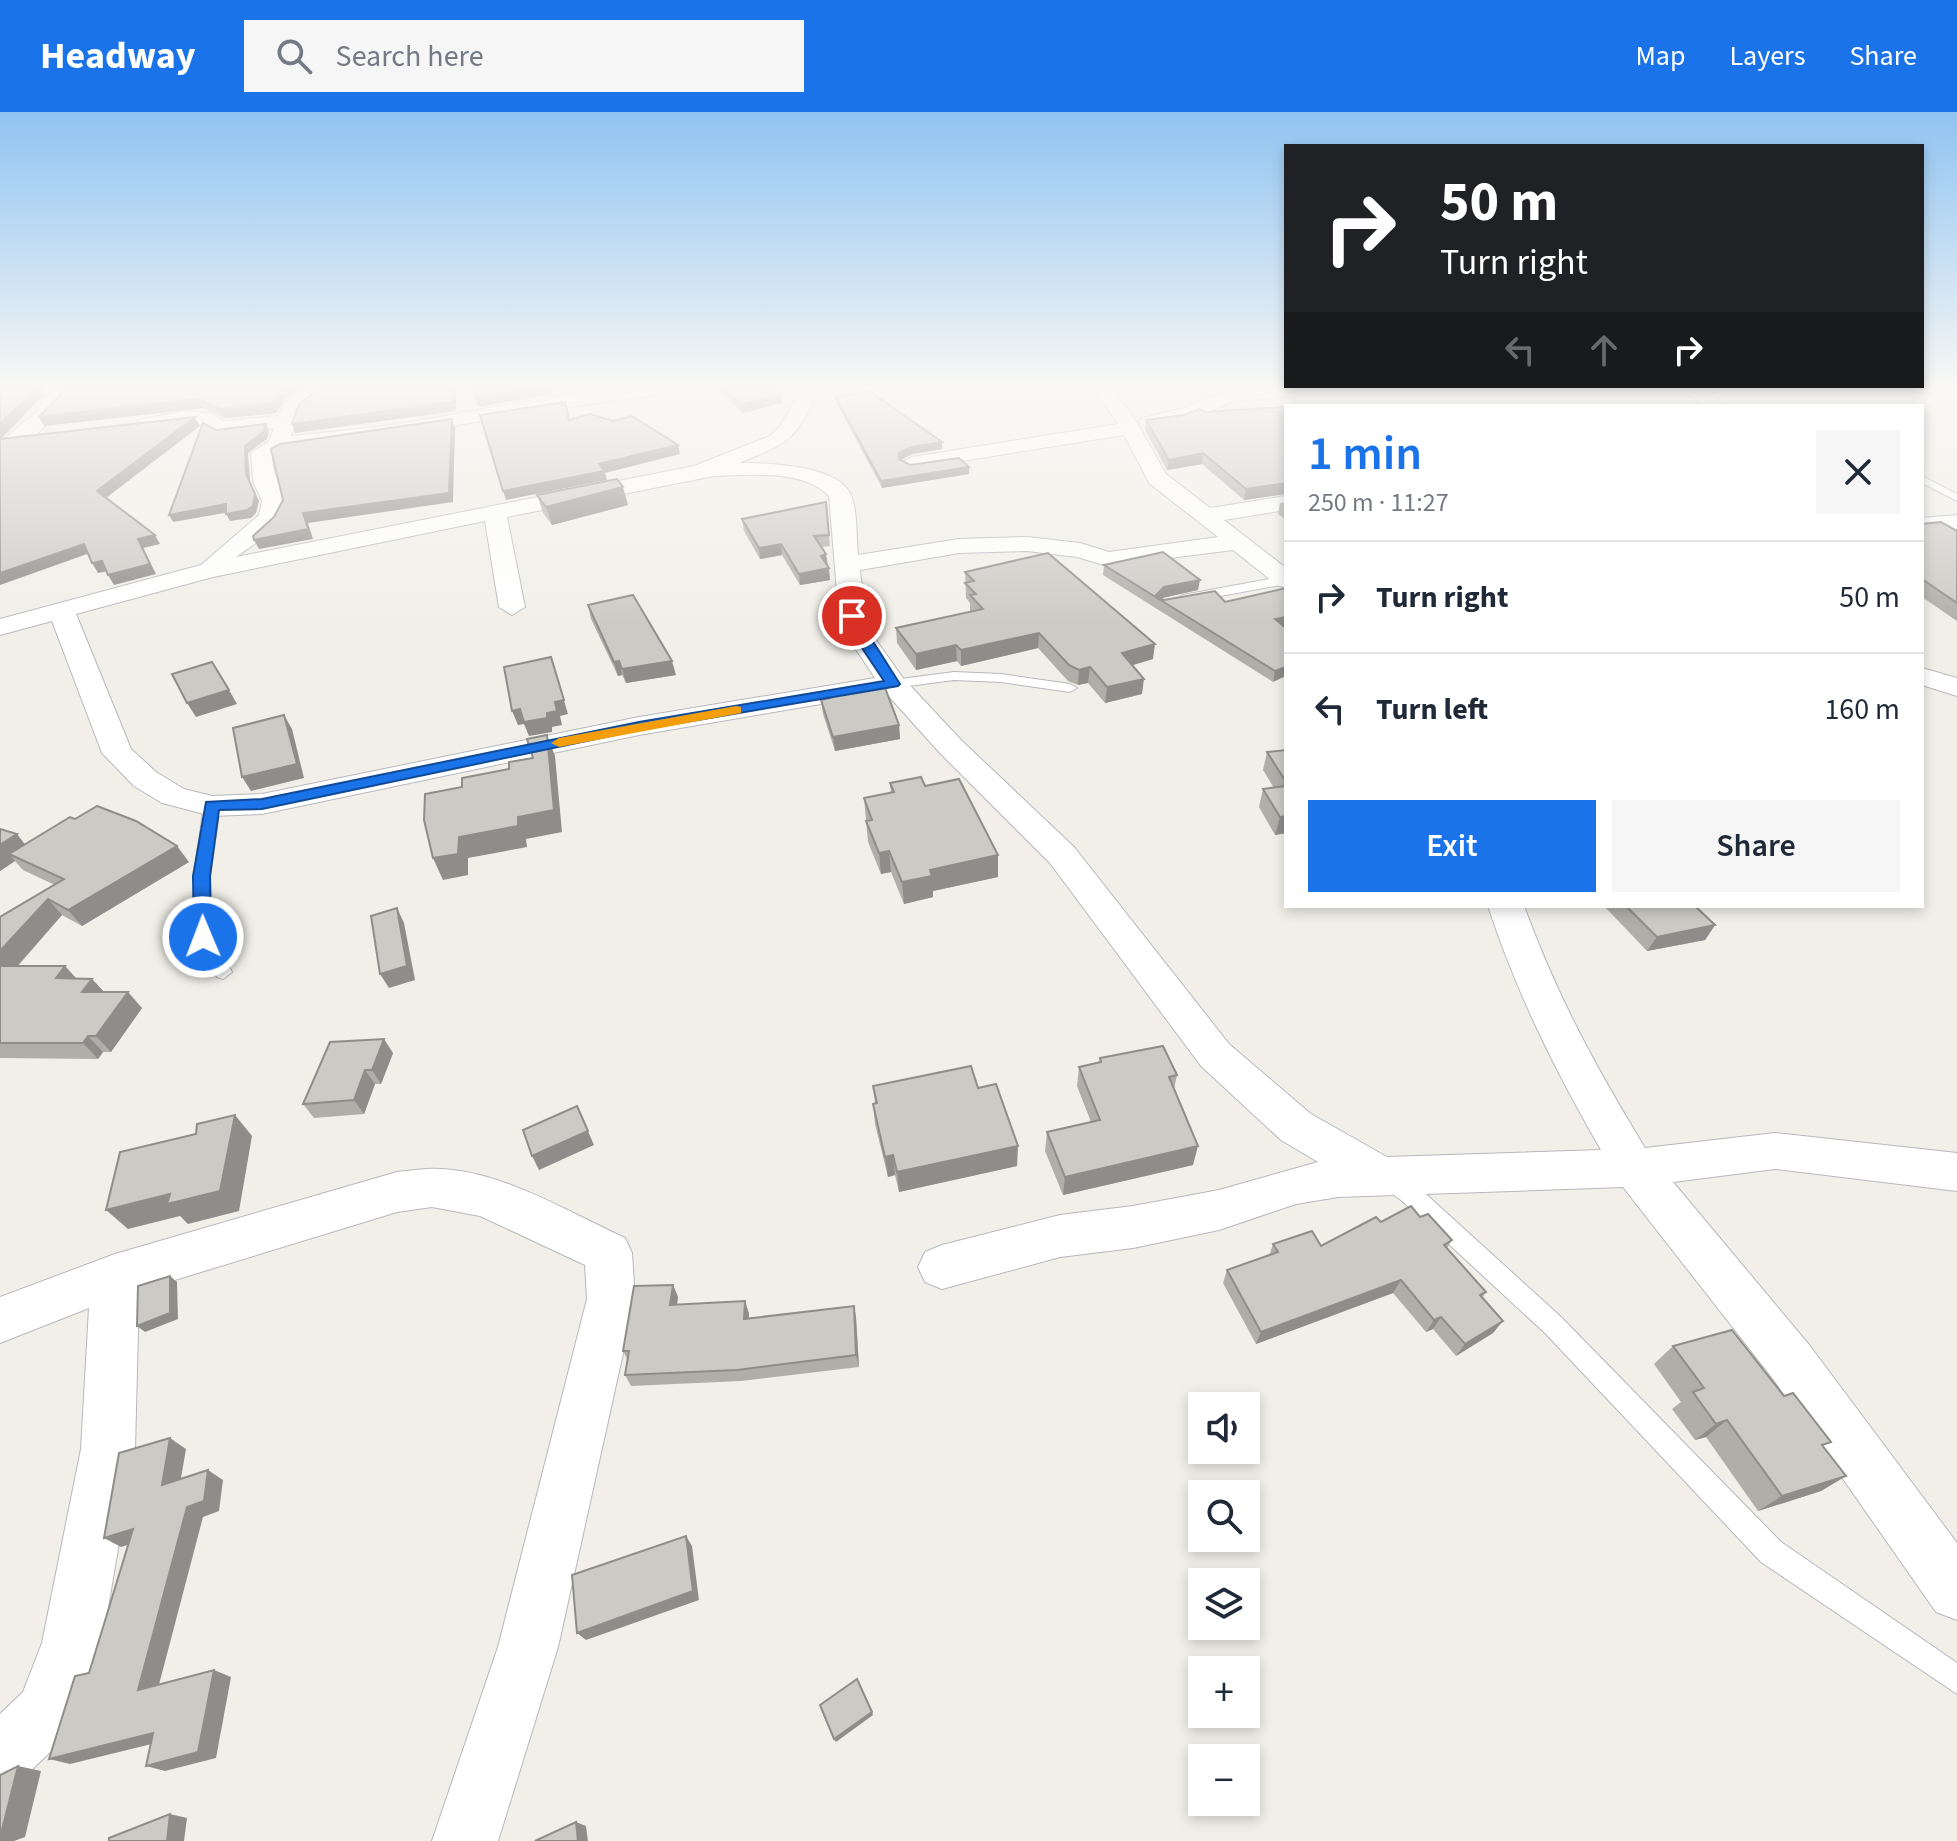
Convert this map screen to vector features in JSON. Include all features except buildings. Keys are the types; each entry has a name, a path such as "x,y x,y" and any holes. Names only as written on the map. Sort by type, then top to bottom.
{"street":[{"path":"210,570 233,545 266,523 273,510 272,495 264,483 262,468"},
{"path":"700,471 708,468"},
{"path":"1151,468 1157,478 1284,578"},
{"path":"0,627 210,570 700,471 747,469 821,480 836,488 840,495 852,616 858,633 893,684 950,746 1062,855 1215,1055 1296,1127 1380,1176"},
{"path":"1205,516 1284,503"},
{"path":"495,511 512,607"},
{"path":"1924,525 1957,522"},
{"path":"849,563 879,562 959,546 1027,544 1080,550 1107,559 1238,542"},
{"path":"61,610 117,753 145,779 173,796 212,806 262,804 639,726 893,684"},
{"path":"1924,677 1957,687"},
{"path":"1507,908 1533,983 1570,1060 1634,1168 1792,1363 1957,1591"},
{"path":"942,1267 1060,1236 1133,1227 1219,1210 1296,1185 1380,1176 1634,1168 1775,1151 1957,1172"},
{"path":"0,1320 115,1276 397,1192 425,1188 467,1194 608,1253 611,1299 528,1647 465,1841"},
{"path":"0,1757 46,1713 72,1643 108,1449 115,1276"}],"lane":[{"path":"1924,480 1957,498"},
{"path":"1164,604 1284,580"},
{"path":"893,684 954,676 1001,678 1070,688"},
{"path":"212,806 202,876 203,937 223,972"},
{"path":"1380,1176 1409,1193 1553,1325 1771,1552 1957,1680"}],"slow traffic":[{"path":"559,743 736,710"}],"route":[{"path":"203,937 202,876 212,806 262,804 639,726 893,684 858,633 852,616"}]}
